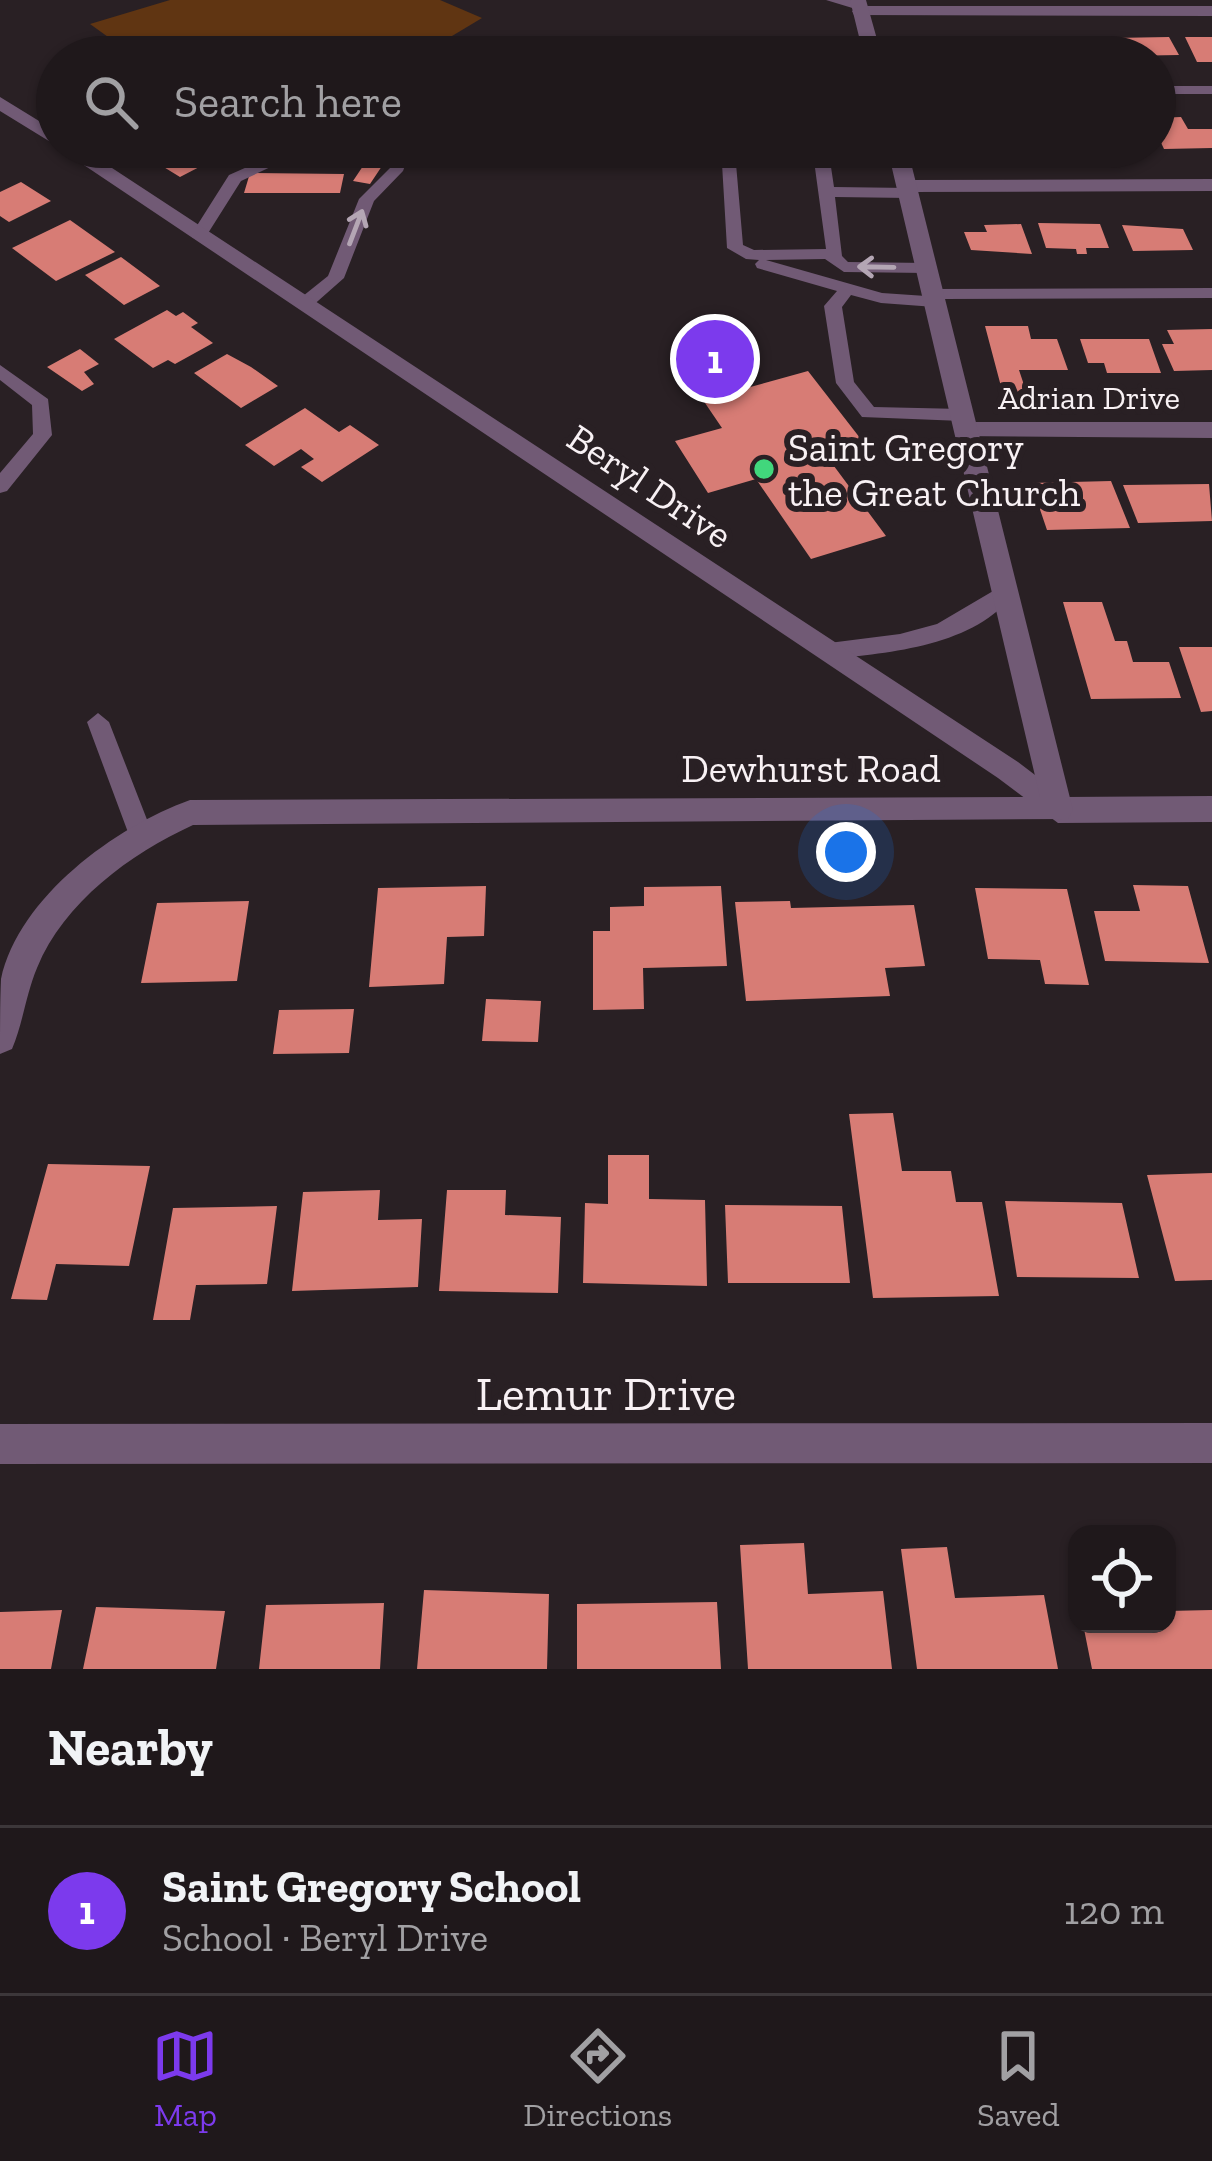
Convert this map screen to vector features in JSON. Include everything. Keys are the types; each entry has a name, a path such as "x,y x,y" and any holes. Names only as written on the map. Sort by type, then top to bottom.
{"street":[{"path":"867,36 859,6 1212,11"},
{"path":"0,103 36,126"},
{"name":"Beryl Drive","path":"98,168 1008,770 1058,810"},
{"path":"902,168 1058,810 1212,809"},
{"path":"908,189 1212,185"},
{"name":"Adrian Drive","path":"964,423 1212,430"},
{"name":"Dewhurst Road","path":"0,1037 23,960 68,892 141,835 190,813 298,809 1058,810"},
{"name":"Lemur Drive","path":"0,1444 1212,1443"}],"lane":[{"path":"833,0 859,6"},
{"path":"1176,90 1212,89"},
{"path":"199,235 235,178 258,168"},
{"path":"304,304 336,278 367,199 398,168"},
{"path":"729,168 735,248 749,260 881,298 1212,293"},
{"path":"735,248 752,255 835,254 824,168"},
{"path":"829,192 908,189"},
{"path":"830,255 844,267 927,268"},
{"path":"847,289 833,306 845,383 869,413 964,423"},
{"path":"0,371 41,403 43,435 0,485"},
{"path":"829,651 916,640 989,607 1005,592"},
{"path":"98,722 141,835"}],"shaded area":[{"path":"170,0 440,0 482,18 452,36 107,36 90,24"}],"building":[{"path":"1185,37 1212,37 1212,62 1197,62"},
{"path":"1176,117 1181,117 1188,129 1212,129 1212,148 1176,149"},
{"path":"165,168 197,168 180,177"},
{"path":"362,168 381,168 370,184 353,181"},
{"path":"250,173 344,174 340,193 244,193"},
{"path":"21,182 51,201 9,222 0,216 0,192"},
{"path":"70,220 115,252 56,281 12,248"},
{"path":"1038,223 1100,224 1109,248 1086,248 1087,254 1077,254 1076,249 1046,248"},
{"path":"1021,224 1032,254 971,250 964,232 987,232 984,225"},
{"path":"1122,225 1183,229 1193,250 1133,251"},
{"path":"121,257 160,286 124,305 85,275"},
{"path":"167,310 176,316 183,312 198,323 191,327 213,343 175,364 168,360 153,368 114,339"},
{"path":"985,326 1028,326 1031,339 1057,339 1068,370 1019,370 1027,394 1003,394"},
{"path":"1212,329 1212,370 1174,371 1162,344 1174,344 1167,330"},
{"path":"1080,339 1149,339 1161,373 1107,373 1104,363 1088,363"},
{"path":"80,349 99,364 84,372 94,384 82,391 47,367"},
{"path":"227,354 278,386 241,408 194,373"},
{"name":"Saint Gregory the Great Church","path":"808,371 867,447 828,458 886,536 811,559 756,479 708,493 675,441 722,428 703,400"},
{"path":"305,408 339,432 350,425 379,445 322,482 301,467 314,459 301,449 274,466 245,445"},
{"path":"1111,481 1130,528 1047,530 1031,483"},
{"path":"1209,484 1212,521 1138,523 1123,485"},
{"path":"1063,602 1102,602 1115,641 1127,641 1133,662 1169,662 1181,698 1091,699"},
{"path":"1179,647 1212,647 1212,711 1201,712"},
{"path":"1133,885 1188,886 1209,963 1105,961 1094,911 1140,911"},
{"path":"486,886 484,936 447,937 444,984 369,987 378,888"},
{"path":"721,886 727,966 643,968 644,1009 593,1010 593,931 610,931 610,907 644,906 644,887"},
{"path":"975,888 1067,889 1089,985 1045,984 1040,960 988,959"},
{"path":"249,901 237,981 141,983 157,903"},
{"path":"790,901 791,908 914,905 925,966 885,968 890,996 746,1001 735,902"},
{"path":"486,999 541,1001 538,1042 482,1041"},
{"path":"354,1009 349,1053 273,1054 279,1010"},
{"path":"893,1113 902,1171 951,1171 956,1202 982,1202 999,1296 873,1298 849,1114"},
{"path":"608,1155 649,1155 649,1199 705,1200 707,1286 583,1283 585,1203 608,1204"},
{"path":"48,1164 150,1166 129,1266 56,1264 47,1300 11,1299"},
{"path":"1212,1173 1212,1280 1175,1281 1147,1175"},
{"path":"380,1190 378,1220 422,1219 418,1287 292,1291 303,1192"},
{"path":"447,1190 506,1190 505,1215 561,1217 558,1293 439,1291"},
{"path":"1005,1201 1122,1203 1139,1278 1017,1277"},
{"path":"725,1205 842,1206 850,1283 728,1283"},
{"path":"277,1206 267,1284 196,1285 190,1320 153,1320 173,1208"},
{"path":"804,1543 808,1594 883,1591 892,1669 748,1669 740,1545"},
{"path":"947,1547 955,1598 1044,1595 1058,1669 917,1669 901,1549"},
{"path":"424,1590 549,1594 547,1669 417,1669"},
{"path":"717,1602 721,1669 577,1669 577,1604"},
{"path":"384,1603 380,1669 259,1669 266,1605"},
{"path":"96,1607 225,1611 216,1669 83,1669"},
{"path":"62,1610 51,1669 0,1669 0,1612"},
{"path":"1212,1610 1212,1669 1092,1669 1085,1633 1176,1633 1176,1611"}],"place":[{"name":"Saint Gregory School","path":"715,359"},
{"name":"Saint Gregory the Great Church","path":"764,469"}]}
